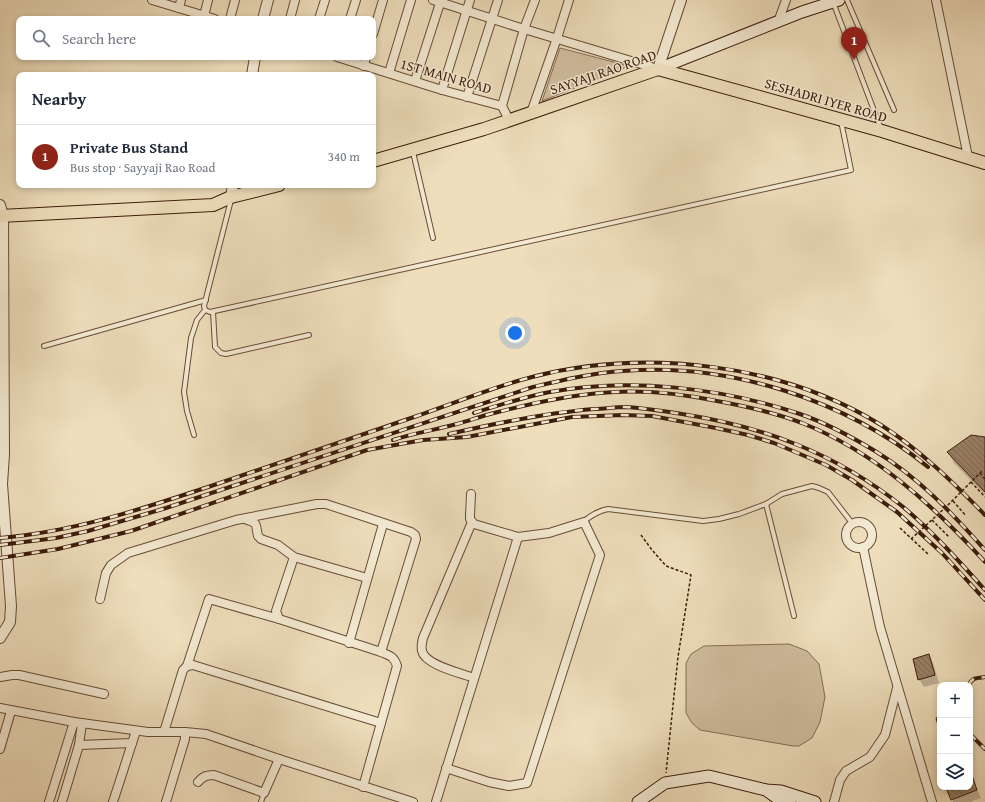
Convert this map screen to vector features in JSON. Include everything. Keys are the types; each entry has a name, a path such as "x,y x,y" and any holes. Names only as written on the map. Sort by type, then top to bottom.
{"main road":[{"name":"SAYYAJI RAO ROAD","path":"376,159 484,129 658,69 802,12 836,1"},
{"name":"SESHADRI IYER ROAD","path":"658,69 882,131 985,163"},
{"path":"1,212 213,205 231,197 267,188"},
{"path":"638,802 665,783 709,776 766,790 781,791 815,802"},
{"path":"766,790 777,798 790,802"}],"street":[{"path":"154,0 180,4 204,16 208,0"},
{"path":"231,16 235,0"},
{"path":"264,16 268,0"},
{"path":"291,16 295,0"},
{"path":"320,16 325,0"},
{"path":"351,16 356,0"},
{"path":"376,24 383,0"},
{"path":"388,73 411,0"},
{"path":"442,90 470,0"},
{"path":"467,97 498,0"},
{"path":"509,120 502,106 524,29 535,0"},
{"path":"531,112 569,0"},
{"path":"415,81 438,1 524,29 658,69 681,0"},
{"path":"778,22 786,0"},
{"path":"936,0 968,157"},
{"path":"252,72 254,60"},
{"name":"1ST MAIN ROAD","path":"347,60 442,90 502,106"},
{"path":"364,66 365,60"},
{"path":"231,197 232,188"},
{"path":"0,638 10,622 11,606 1,484 4,454 1,212"},
{"path":"471,494 470,516 472,522 423,638 421,650 424,656 432,663 474,678"},
{"path":"100,599 106,573 111,565 128,553 244,518 317,504 326,504 411,532 415,535 416,539 381,652"},
{"path":"244,518 254,522 257,525 258,536 278,545 294,557 367,578"},
{"path":"446,768 489,782 509,786 527,783 600,555 584,522 549,533 518,537 474,524 472,522"},
{"path":"862,522 871,529 872,538 870,542 863,547 854,547 848,541 846,533 847,529 852,523 862,522"},
{"path":"349,643 383,524"},
{"path":"436,802 518,537"},
{"path":"863,547 880,627 932,802"},
{"path":"280,619 276,611 294,557"},
{"path":"164,732 180,678 183,670 187,666 209,599 280,619 349,643 381,652 395,660 397,666 363,787"},
{"path":"187,666 192,665 381,723"},
{"path":"0,677 19,675 104,694"},
{"path":"834,802 840,780 846,771 870,757 885,735 898,687"},
{"path":"0,708 136,731 206,734 363,787 413,802"},
{"path":"0,749 11,711"},
{"path":"62,802 79,745 78,722"},
{"path":"49,802 78,722"},
{"path":"114,802 136,731"},
{"path":"166,802 186,739 185,732"},
{"path":"79,745 132,743"},
{"path":"198,782 207,775 214,776 264,793 279,759"}],"lane":[{"path":"847,0 894,110"},
{"path":"836,1 882,131"},
{"path":"205,310 213,312 851,170 840,120"},
{"path":"412,150 433,238"},
{"path":"194,435 186,411 184,392 191,338 197,320 205,310 206,300 231,197"},
{"path":"44,346 206,300"},
{"path":"213,312 215,347 221,353 226,354 310,335"},
{"path":"584,522 600,510 608,509 703,521 719,519 739,514 766,504 782,494 807,487 819,488 828,492 852,523"},
{"path":"766,504 794,616"},
{"path":"261,802 264,793"}],"path":[{"path":"911,539 983,470"},
{"path":"980,473 985,479"},
{"path":"971,482 985,497"},
{"path":"952,501 966,516"},
{"path":"932,520 949,537"},
{"path":"900,528 928,554"},
{"path":"641,535 666,566 691,575 678,657 665,783"}],"shaded area":[{"path":"560,48 629,66 542,101"},
{"path":"789,644 807,651 819,664 825,697 820,722 812,738 799,746 793,746 700,730 692,723 686,713 686,663 691,654 704,646"}],"building":[{"path":"971,435 985,437 985,492 947,452"},
{"path":"929,654 935,675 918,680 913,659"},
{"path":"973,778 977,790 951,800 947,790 973,790"}],"railway":[{"path":"0,538 54,531 133,511 185,495 517,381 575,368 620,364 666,363 711,367 756,375 800,387 842,404 881,425 909,445 948,479 985,515"},
{"path":"0,545 56,538 88,531 166,508 533,387 566,379 611,372 663,370 703,373 744,380 784,390 861,422 896,443 928,467"},
{"path":"474,413 550,392 612,385 676,388 708,392 739,397 770,405 800,414 829,426 891,461 934,496 985,550"},
{"path":"393,440 520,406 587,394 629,391 658,392 738,405 792,419 829,435 854,449 901,482 945,520 985,562"},
{"path":"449,434 539,416 621,407 632,407 682,414 742,426 798,445 825,457 877,487 902,506 935,536 985,590"},
{"path":"0,558 58,549 131,531 367,450 423,440 467,437 572,417 623,415 652,416 748,435 774,443 826,465 852,480 897,512 942,553 985,600"},
{"path":"970,682 974,679 985,677"},
{"path":"973,737 985,749"}],"place":[{"name":"Private Bus Stand","path":"854,60"}]}
